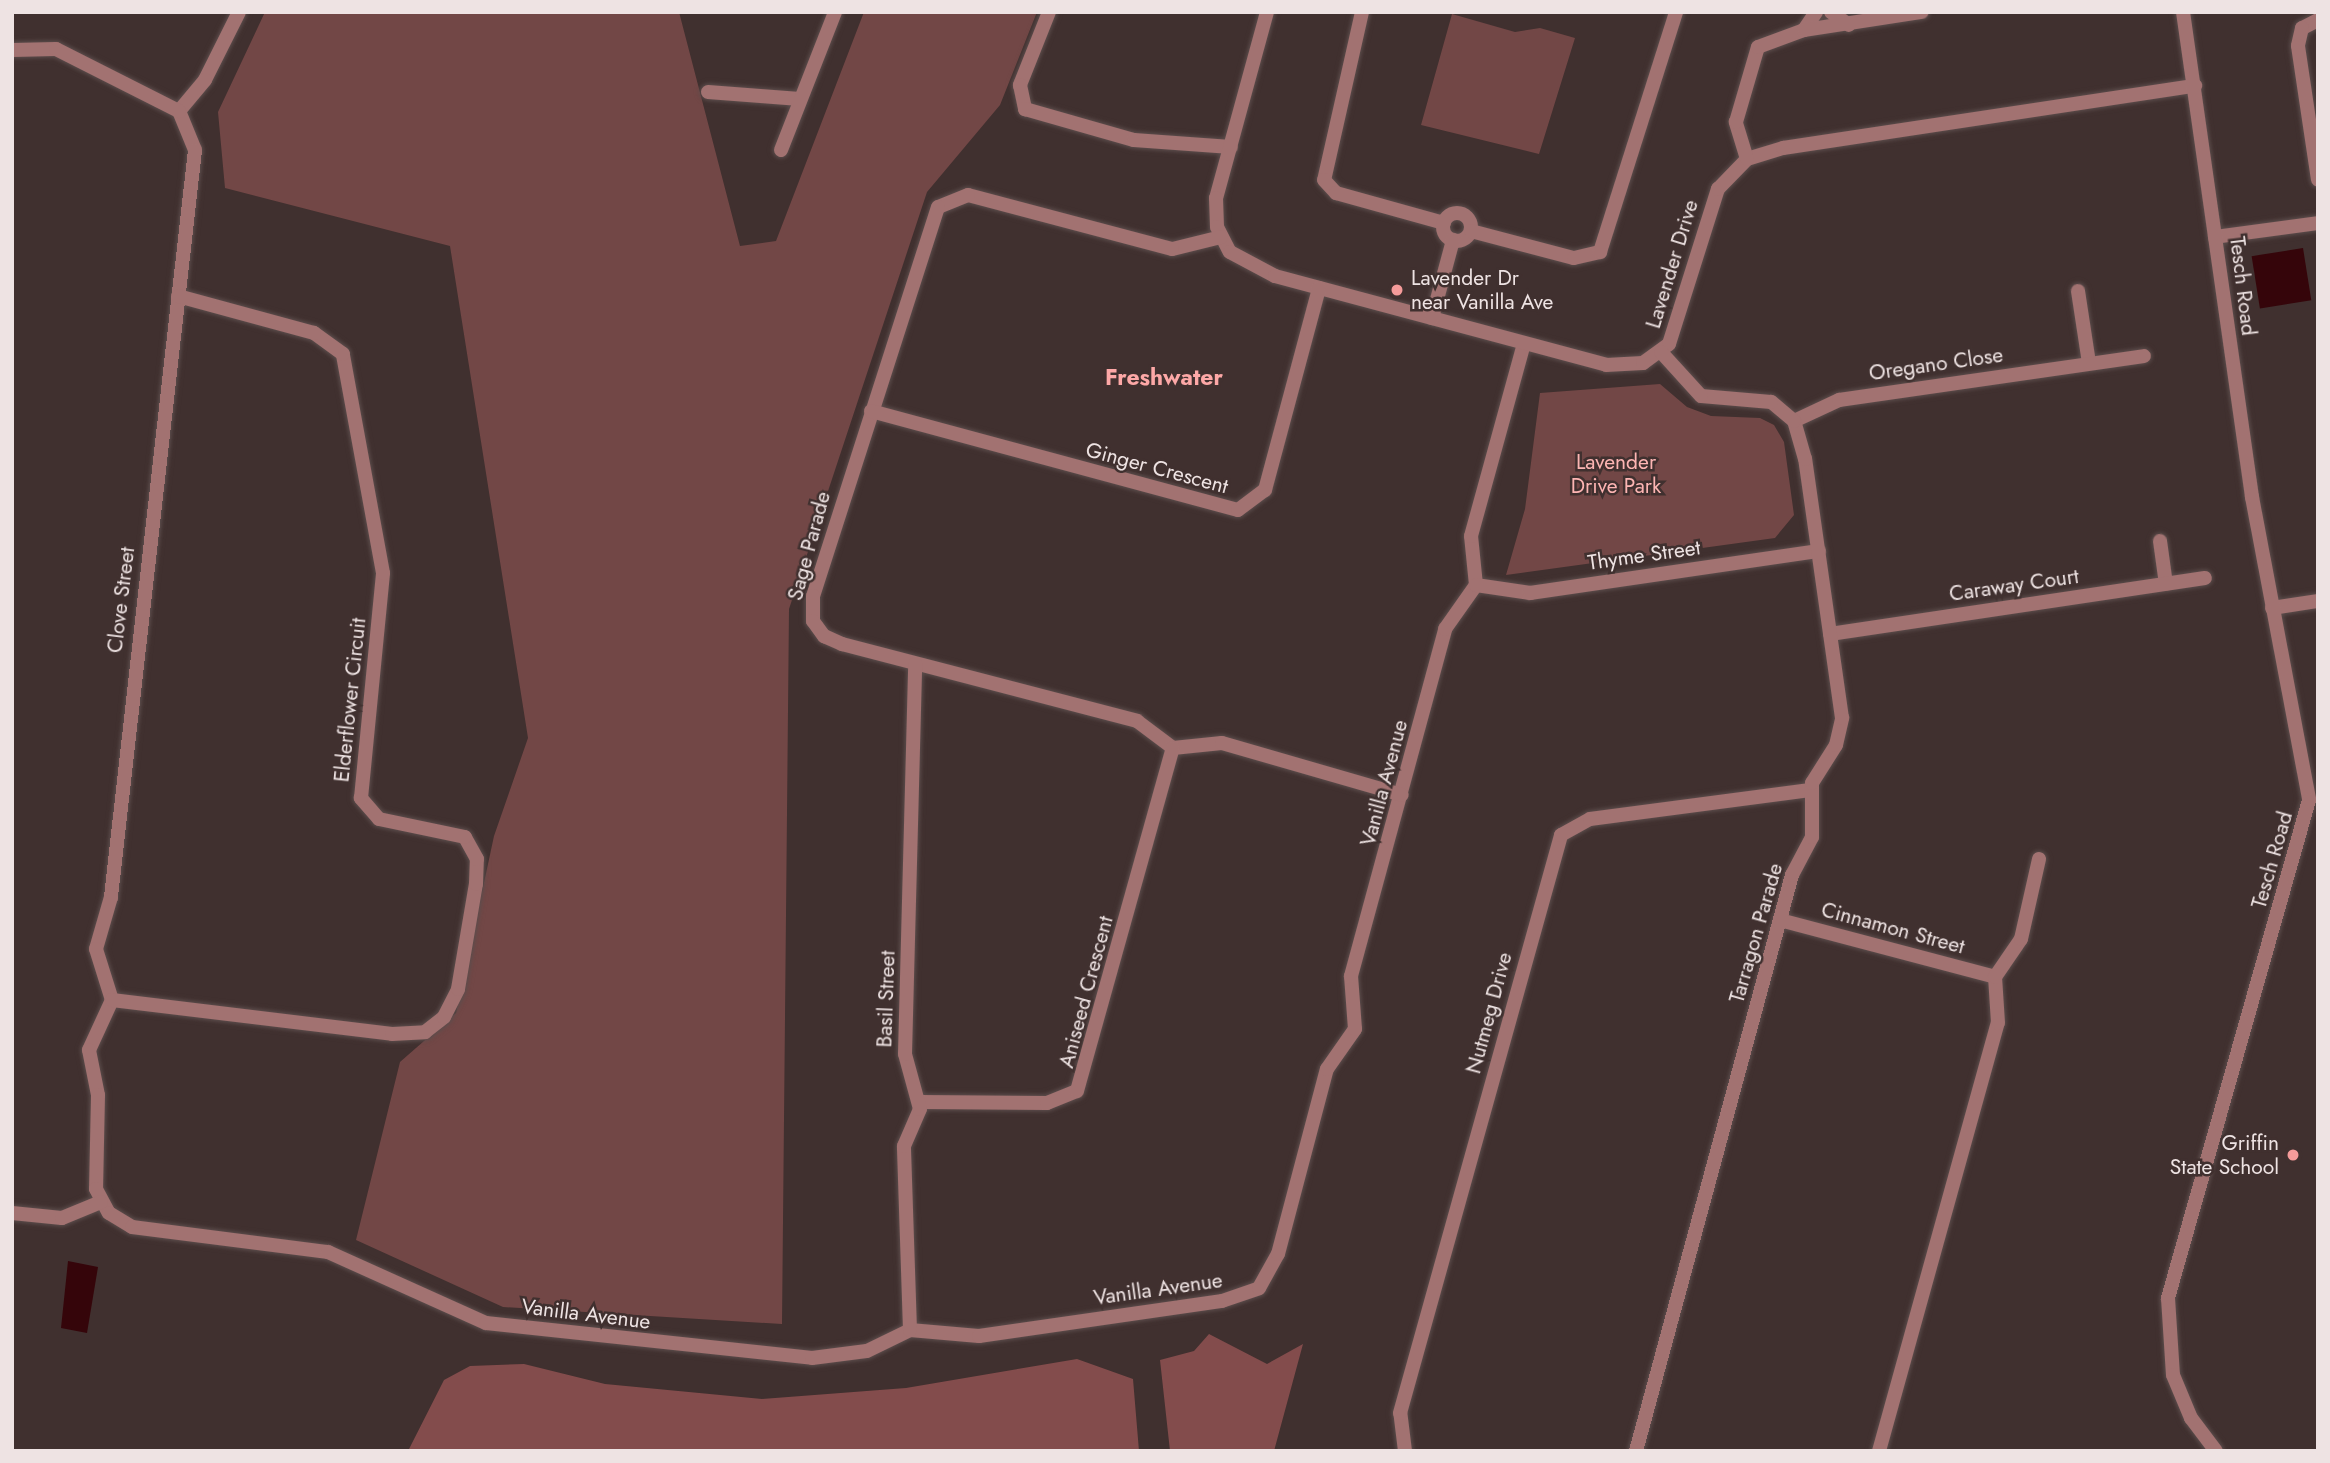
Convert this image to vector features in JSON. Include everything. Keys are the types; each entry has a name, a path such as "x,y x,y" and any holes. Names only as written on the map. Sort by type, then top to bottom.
{"street":[{"path":"12,50 57,49 179,111 205,80 239,12"},
{"path":"781,150 835,12"},
{"path":"1049,12 1020,85 1025,109 1134,140 1231,147"},
{"path":"1221,237 1216,198 1267,12"},
{"path":"1362,12 1324,180 1342,195 1444,223 1461,213 1471,231"},
{"path":"1453,240 1471,231 1574,258 1600,252 1676,12"},
{"path":"1804,30 1816,12"},
{"path":"1831,12 1849,25"},
{"path":"1922,12 1804,30 1771,39 1755,53 1736,122 1746,159 1783,148 2195,86"},
{"name":"Tesch Road","path":"2183,12 2272,608 2308,819 2187,1227 2166,1323 2178,1391 2216,1451"},
{"path":"2318,20 2302,28 2298,46 2318,180"},
{"path":"708,92 800,99"},
{"name":"Clove Street","path":"112,1000 96,949 111,897 195,149 179,111"},
{"name":"Lavender Drive","path":"1221,237 1246,266 1524,343 1620,366 1661,352 1680,326 1718,189 1746,159"},
{"name":"Sage Parade","path":"1173,748 1137,721 832,641 813,621 813,596 930,221 948,199 975,197 1172,249 1221,237"},
{"path":"1432,318 1453,240 1444,223"},
{"path":"2215,237 2318,223"},
{"name":"Ginger Crescent","path":"871,411 1238,510 1265,490 1319,288"},
{"path":"2078,291 2089,363"},
{"name":"Elderflower Circuit","path":"112,1000 392,1034 425,1032 444,1017 458,989 476,884 477,859 465,837 379,819 361,798 383,573 343,354 314,333 178,296"},
{"path":"1476,585 1471,536 1524,343"},
{"path":"1661,352 1701,396 1770,402 1794,421 1819,551 1841,728 1810,790"},
{"name":"Oregano Close","path":"1794,421 1839,400 2144,356"},
{"path":"2160,541 2166,584"},
{"name":"Thyme Street","path":"1476,585 1530,593 1819,551"},
{"name":"Caraway Court","path":"1830,634 2205,578"},
{"name":"Vanilla Avenue","path":"101,1202 132,1227 328,1252 470,1317 506,1326 794,1358 867,1351 909,1330 979,1336 1222,1301 1264,1282 1278,1254 1327,1069 1355,1029 1351,976 1445,629 1476,585"},
{"path":"2272,608 2318,601"},
{"name":"Basil Street","path":"915,664 905,1054 920,1102"},
{"path":"1173,748 1222,743 1402,795"},
{"name":"Aniseed Crescent","path":"920,1102 1047,1103 1081,1085 1173,748"},
{"name":"Tarragon Parade","path":"1636,1451 1795,866 1813,831 1810,790"},
{"name":"Nutmeg Drive","path":"1405,1451 1400,1413 1562,835 1590,818 1810,790"},
{"path":"1880,1451 1998,1023 1996,976 2021,939 2039,859"},
{"name":"Cinnamon Street","path":"1780,920 1996,976"},
{"path":"12,1213 62,1218 101,1202 95,1182 98,1095 88,1059 112,1000"},
{"path":"909,1330 904,1146 920,1102"}],"green space":[{"path":"265,12 679,12 740,246 776,241 864,12 1037,12 1000,105 927,192 789,609 782,1324 503,1307 356,1240 400,1062 456,1013 494,836 528,738 450,246 225,188 218,112"},
{"path":"1452,14 1515,32 1540,28 1575,38 1539,154 1421,125"},
{"name":"Lavender Drive Park","path":"1660,384 1687,407 1711,416 1760,418 1774,425 1784,442 1794,515 1775,538 1506,575 1525,509 1540,393"}],"shaded area":[{"path":"2303,248 2311,300 2260,308 2252,256"},
{"path":"68,1261 98,1267 87,1333 61,1328"},
{"path":"1209,1334 1267,1364 1303,1344 1274,1451 1170,1451 1160,1360 1194,1351"},
{"path":"1077,1359 1133,1379 1139,1451 408,1451 444,1380 470,1366 524,1364 605,1384 762,1399 906,1388"}],"place":[{"name":"Lavender Dr near Vanilla Ave","path":"1397,290"},
{"name":"Griffin State School","path":"2293,1155"}],"district":[{"name":"Freshwater","path":"1164,377"}]}
